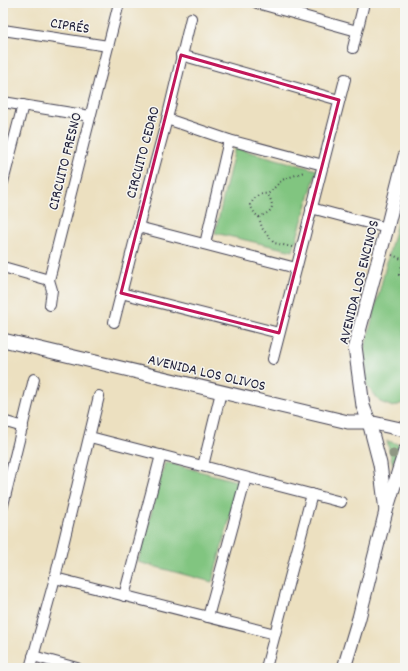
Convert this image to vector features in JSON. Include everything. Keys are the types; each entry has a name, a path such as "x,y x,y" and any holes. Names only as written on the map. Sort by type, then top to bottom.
{"street":[{"name":"CIRCUITO FRESNO","path":"50,305 52,290 50,280 119,3"},
{"path":"258,3 357,31"},
{"path":"353,48 364,3"},
{"name":"CIRCUITO CEDRO","path":"114,322 167,120 181,55 191,18"},
{"name":"CIPRÉS","path":"3,30 108,46"},
{"path":"181,55 339,100"},
{"path":"273,359 345,79"},
{"path":"3,102 90,116"},
{"path":"3,182 4,171 23,105"},
{"path":"167,120 229,140 323,164"},
{"path":"205,244 229,140"},
{"name":"AVENIDA LOS ENCINOS","path":"386,511 380,464 363,406 355,346 405,156"},
{"path":"311,208 387,228"},
{"path":"138,226 296,268"},
{"path":"3,267 50,280"},
{"path":"121,293 279,333"},
{"name":"AVENIDA LOS OLIVOS","path":"3,340 348,422 368,422 405,430"},
{"path":"3,505 34,379"},
{"path":"203,466 221,392"},
{"path":"30,668 55,578 100,396"},
{"path":"3,421 22,427"},
{"path":"90,437 341,502"},
{"name":"AVENIDA LOS ENCINOS","path":"344,668 359,618 386,511 405,451"},
{"path":"124,596 161,455"},
{"path":"208,617 246,478"},
{"path":"266,668 312,494"},
{"path":"55,578 275,634"},
{"path":"33,656 77,668"}],"path":[{"path":"268,194 282,180 304,172 308,173"},
{"path":"268,194 262,193 254,198 250,205 255,214 259,217 262,228 274,243 293,247"},
{"path":"259,217 270,212 272,207 272,201 268,194"},
{"path":"405,255 399,275 405,276"}],"highlighted area":[{"path":"181,55 339,100 279,333 121,293"}],"green space":[{"path":"235,148 317,170 293,251 215,233"},
{"path":"405,190 405,402 393,407 380,402 367,386 365,348"},
{"path":"387,441 399,444 393,465"},
{"path":"165,462 240,482 212,582 138,562"}]}
